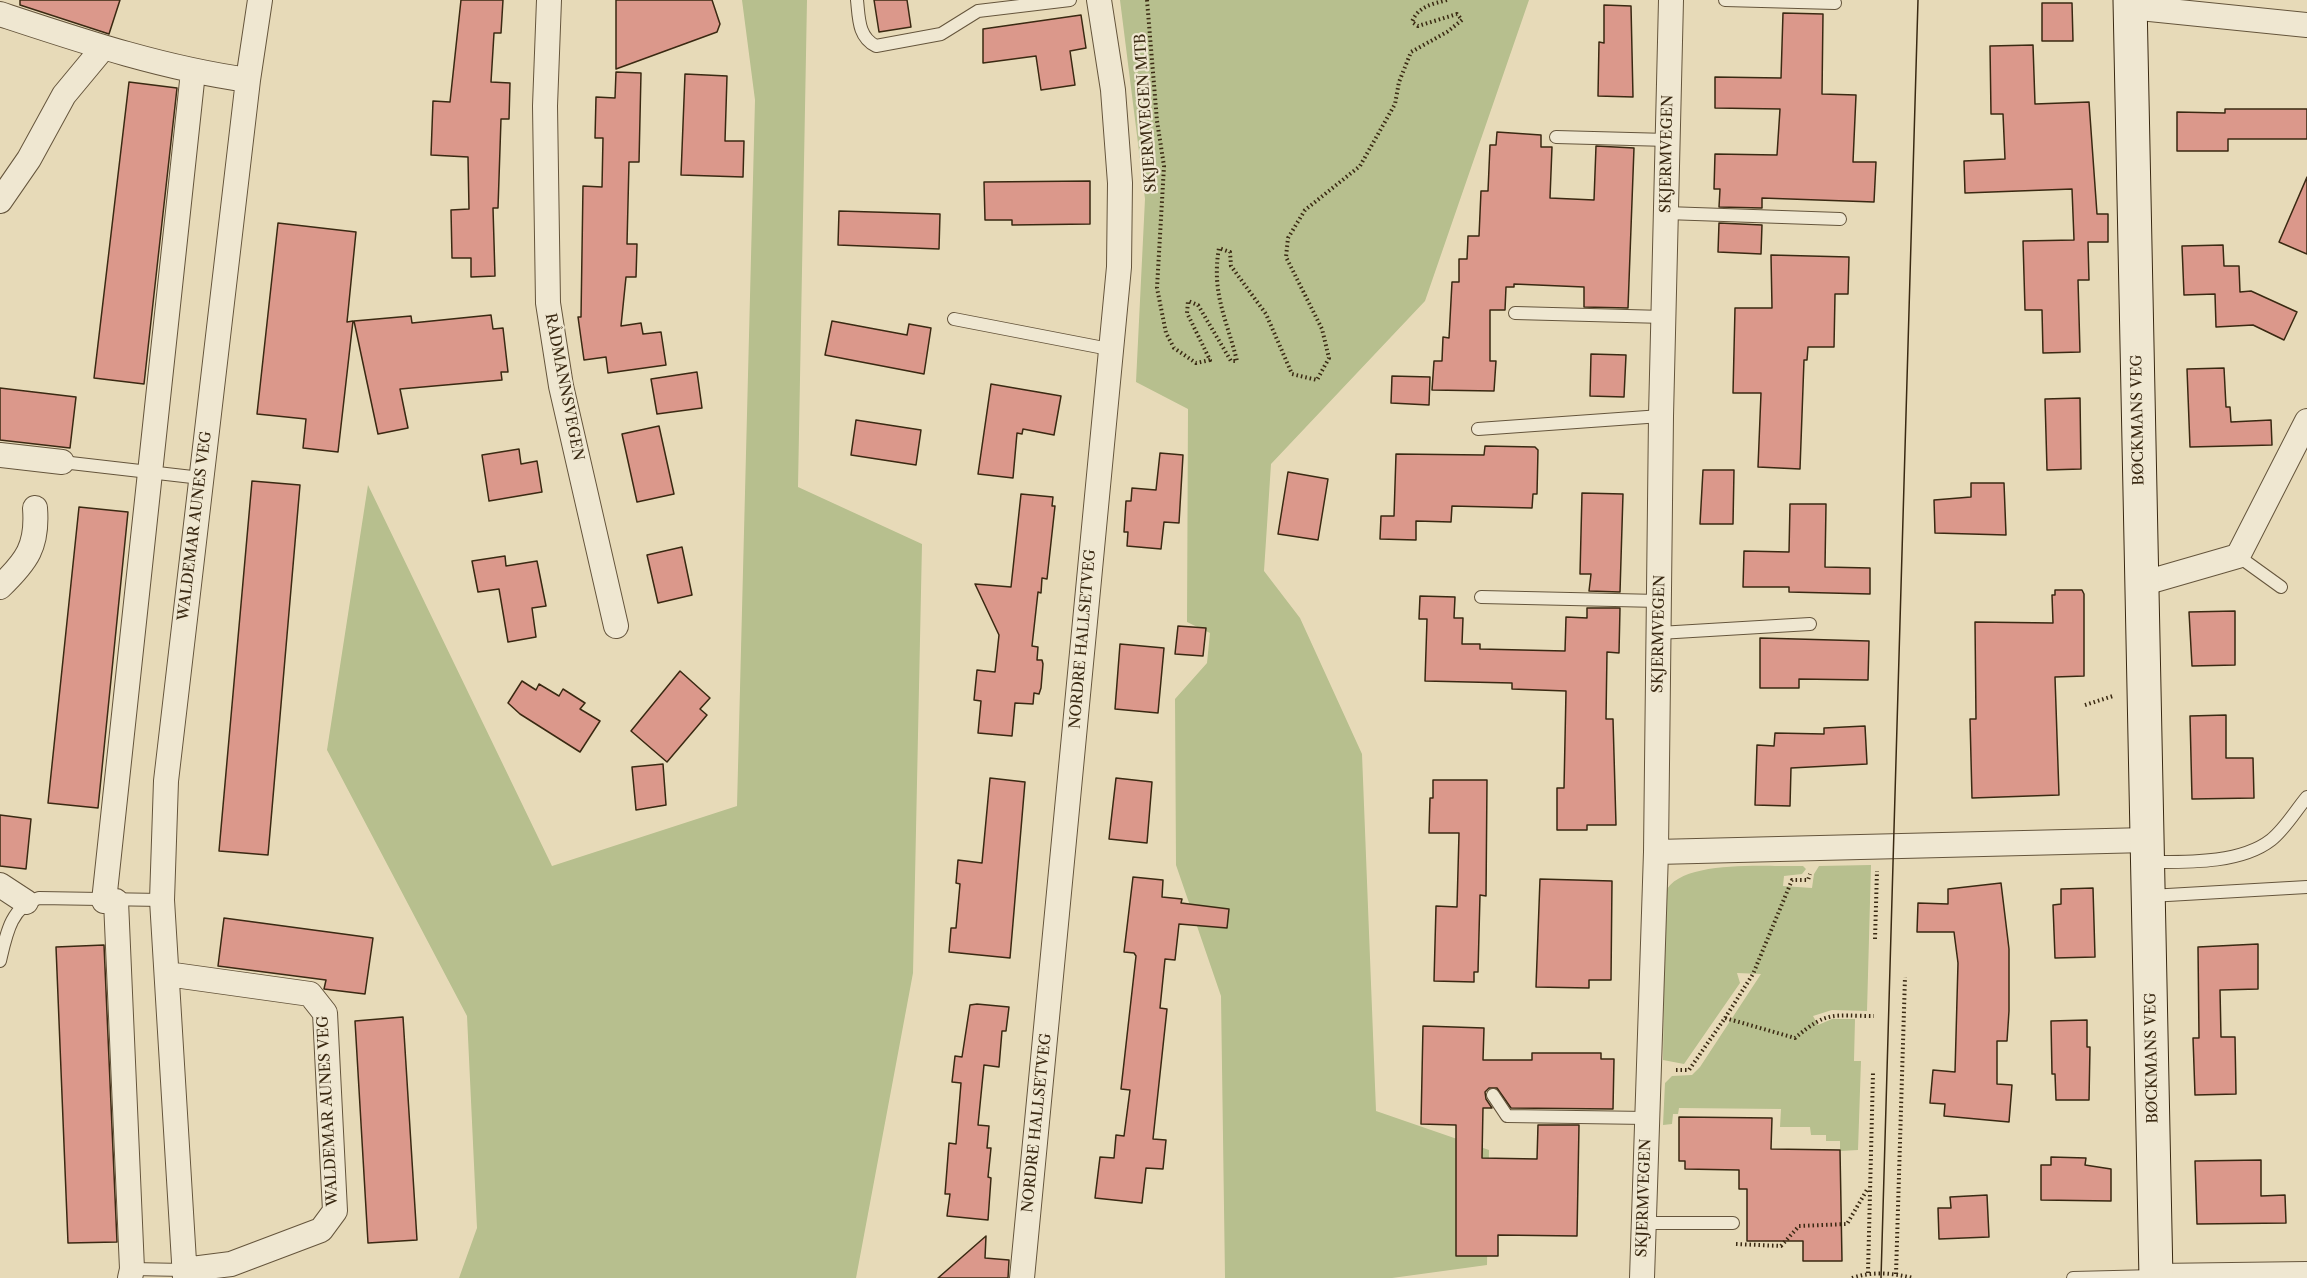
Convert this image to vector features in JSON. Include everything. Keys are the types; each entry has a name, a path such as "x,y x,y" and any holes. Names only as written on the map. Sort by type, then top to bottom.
{"main road":[{"name":"BØCKMANS VEG","path":"2130,4 2156,1277"}],"street":[{"name":"WALDEMAR AUNES VEG","path":"167,974 310,994 325,1013 335,1211 321,1230 231,1264 184,1274 162,900 166,781 248,80 260,0"},
{"name":"RÅDMANNSVEGEN","path":"549,0 545,106 548,303 561,386 616,626"},
{"name":"NORDRE HALLSETVEG","path":"1022,1278 1109,348 1119,267 1120,183 1113,90 1099,0"},
{"name":"SKJERMVEGEN","path":"1642,1278 1656,852 1661,416 1671,0"},
{"path":"2130,4 2307,25"},
{"path":"0,14 103,48 193,72 248,80"},
{"path":"0,201 29,159 64,95 103,48"},
{"path":"131,1273 110,901 149,472 193,72"},
{"path":"2141,584 2238,556 2307,421"},
{"path":"0,455 62,462"},
{"path":"0,587 22,566 32,548 37,529 35,508"},
{"path":"1656,852 1885,846 2148,851"},
{"path":"0,885 26,902"},
{"path":"2156,1277 2307,1274"}],"lane":[{"path":"857,0 862,35 867,42 876,46 942,34 978,11 1070,0"},
{"path":"1725,0 1835,3"},
{"path":"1556,137 1668,140"},
{"path":"1666,213 1840,219"},
{"path":"1515,313 1664,317"},
{"path":"954,319 1109,348"},
{"path":"1478,429 1661,416"},
{"path":"62,462 201,478"},
{"path":"2238,556 2281,587"},
{"path":"1481,597 1659,601"},
{"path":"1659,633 1810,624"},
{"path":"2148,851 2225,858 2254,849 2272,840 2307,797"},
{"path":"2148,896 2307,887"},
{"path":"0,961 16,912 26,902 39,898 110,901 162,900"},
{"name":"SKJERMVEGEN","path":"1492,1095 1507,1116 1647,1118"},
{"path":"1643,1223 1733,1223"},
{"path":"131,1273 184,1274"},
{"path":"2073,1278 2156,1277"}],"path":[{"name":"SKJERMVEGEN MTB","path":"1148,0 1155,64 1157,121 1164,166 1157,288 1166,333 1174,348 1196,363 1210,360 1187,313 1188,301 1198,305 1231,361 1237,362 1219,303 1214,272 1219,248 1230,252 1231,266 1266,314 1292,374 1317,380 1329,358 1322,329 1286,257 1288,238 1305,210 1360,166 1395,104 1399,82 1411,52 1447,32 1462,20 1457,14 1418,26 1412,22 1415,14 1426,6 1448,0"},
{"path":"2085,705 2123,690"},
{"path":"1875,939 1885,846"},
{"path":"1670,1070 1689,1070 1753,974 1792,880 1808,880 1810,872"},
{"path":"1896,1274 1905,977"},
{"path":"1725,1018 1794,1038 1818,1019 1828,1016 1874,1016"},
{"path":"1868,1273 1868,1187 1873,1073"},
{"path":"1733,1223 1733,1244 1781,1246 1799,1226 1846,1224 1868,1187"},
{"path":"1852,1278 1868,1273 1896,1274 1913,1278"}],"green space":[{"path":"742,0 807,0 798,487 922,544 913,973 856,1278 459,1278 477,1228 467,1016 327,750 368,485 552,866 737,806 755,100"},
{"path":"1120,0 1529,0 1425,301 1271,464 1264,571 1300,618 1362,754 1376,1111 1489,1150 1487,1265 1392,1278 1225,1278 1221,996 1176,865 1175,699 1207,663 1210,633 1187,622 1188,409 1136,382 1145,199"},
{"path":"1871,865 1867,1011 1832,1010 1813,1016 1818,1025 1832,1019 1855,1019 1854,1061 1861,1061 1858,1150 1840,1151 1840,1141 1826,1141 1826,1135 1811,1135 1810,1127 1780,1127 1781,1109 1679,1108 1678,1114 1673,1114 1672,1124 1663,1125 1665,1083 1672,1076 1692,1075 1700,1067 1761,974 1737,973 1740,983 1684,1064 1663,1060 1665,893 1674,882 1688,874 1706,869 1803,866 1806,869 1802,874 1784,876 1783,886 1812,888 1814,874 1819,866"}],"building":[{"path":"20,0 120,0 109,34 20,5"},
{"path":"461,0 503,0 501,33 494,33 491,82 510,83 509,119 501,119 498,208 493,208 495,276 471,277 471,258 452,258 451,210 469,209 468,157 431,155 433,101 450,102"},
{"path":"616,0 712,0 720,24 717,32 616,69"},
{"path":"874,0 907,0 911,27 879,32"},
{"path":"2042,3 2072,3 2073,41 2042,41"},
{"path":"1604,5 1631,6 1633,97 1598,96 1599,42 1604,43"},
{"path":"1783,13 1823,14 1822,94 1856,95 1853,162 1876,162 1874,202 1762,198 1762,208 1719,207 1720,189 1714,189 1715,154 1777,155 1780,109 1715,108 1715,77 1781,78"},
{"path":"1081,15 1086,48 1070,51 1075,85 1041,90 1036,56 983,63 983,29"},
{"path":"2033,45 2035,104 2089,102 2097,214 2108,214 2108,242 2088,242 2089,280 2078,280 2080,352 2043,353 2042,310 2025,310 2023,241 2074,240 2072,189 1965,193 1964,161 2005,159 2003,114 1991,114 1990,46"},
{"path":"616,72 641,73 639,162 629,162 627,244 637,244 636,277 626,277 621,326 641,323 643,334 661,332 666,365 608,373 606,357 584,360 578,317 581,317 583,186 602,187 603,138 595,138 596,97 615,98"},
{"path":"685,74 727,76 725,141 744,141 743,177 681,175"},
{"path":"129,82 177,88 144,384 94,378"},
{"path":"2225,109 2307,109 2307,139 2228,139 2228,151 2177,151 2177,112 2225,113"},
{"path":"1497,132 1541,135 1541,147 1552,147 1550,198 1594,200 1596,146 1634,148 1628,308 1584,307 1584,287 1514,284 1514,287 1506,287 1505,310 1490,310 1490,361 1496,361 1494,391 1432,390 1434,361 1442,361 1443,337 1449,338 1452,282 1459,282 1459,259 1467,259 1468,236 1479,236 1481,191 1488,191 1490,145 1496,145"},
{"path":"2307,177 2307,254 2279,242"},
{"path":"1090,181 1090,224 1012,225 1012,220 985,220 984,182"},
{"path":"839,211 940,214 939,249 838,245"},
{"path":"278,223 356,232 347,322 353,321 338,452 303,448 306,419 257,414"},
{"path":"1719,223 1762,225 1761,254 1718,252"},
{"path":"2223,245 2224,266 2239,266 2240,292 2251,291 2297,312 2284,340 2253,325 2216,327 2215,294 2184,295 2182,246"},
{"path":"1771,255 1849,257 1848,294 1835,294 1834,347 1808,347 1807,360 1804,360 1800,469 1758,467 1761,393 1733,393 1735,308 1772,308"},
{"path":"491,315 493,329 503,328 508,372 501,372 502,380 400,389 408,428 378,434 354,321 411,316 412,323"},
{"path":"832,321 907,335 909,324 931,328 924,374 825,355"},
{"path":"1591,354 1626,355 1624,397 1590,396"},
{"path":"2224,368 2226,407 2230,407 2231,422 2271,420 2272,445 2190,447 2187,369"},
{"path":"697,372 702,408 657,414 651,379"},
{"path":"1392,376 1430,377 1429,405 1391,403"},
{"path":"991,384 1061,396 1054,435 1023,429 1022,434 1017,433 1013,478 978,474"},
{"path":"0,388 76,397 70,448 0,440"},
{"path":"2080,398 2081,469 2047,470 2045,399"},
{"path":"856,420 921,430 916,465 851,455"},
{"path":"659,426 674,494 637,502 622,434"},
{"path":"1485,446 1535,447 1538,450 1537,494 1533,494 1532,508 1452,506 1451,522 1416,521 1416,540 1380,539 1381,516 1394,516 1396,454 1484,455"},
{"path":"519,449 521,464 537,461 542,492 489,501 482,455"},
{"path":"1160,453 1183,455 1179,523 1164,522 1161,549 1127,546 1128,532 1124,532 1126,501 1131,501 1132,488 1156,490"},
{"path":"1703,470 1734,470 1733,524 1700,524"},
{"path":"1288,472 1328,479 1318,540 1278,534"},
{"path":"252,481 300,485 268,855 219,851"},
{"path":"1971,483 2004,483 2006,535 1935,533 1934,500 1971,497"},
{"path":"1582,493 1623,494 1620,592 1589,591 1591,574 1580,574"},
{"path":"1021,494 1053,497 1052,506 1055,506 1047,579 1042,578 1041,593 1038,592 1032,646 1038,647 1037,660 1042,660 1043,664 1041,688 1039,694 1034,693 1033,704 1015,703 1012,736 978,733 981,701 974,700 977,670 995,672 999,635 975,584 1011,587"},
{"path":"1790,504 1826,504 1825,567 1870,568 1870,594 1789,592 1789,587 1743,587 1744,551 1789,552"},
{"path":"79,507 128,512 98,808 48,803"},
{"path":"682,547 692,595 658,603 647,555"},
{"path":"505,556 506,566 537,561 546,606 532,608 536,637 508,642 499,589 478,592 472,561"},
{"path":"2055,590 2082,590 2084,594 2084,676 2055,677 2059,795 1972,798 1970,719 1976,719 1975,622 2053,623 2052,595 2055,595"},
{"path":"1420,596 1455,597 1454,618 1463,618 1462,644 1480,644 1480,649 1565,651 1566,617 1587,618 1587,608 1620,608 1619,653 1607,652 1606,719 1613,719 1616,825 1587,825 1587,830 1557,830 1557,788 1564,788 1566,691 1512,689 1512,683 1425,681 1427,619 1419,619"},
{"path":"2235,611 2235,665 2192,666 2189,612"},
{"path":"1178,626 1206,628 1203,656 1175,654"},
{"path":"1760,638 1869,641 1868,680 1799,679 1799,688 1760,688"},
{"path":"1120,644 1164,648 1158,713 1115,709"},
{"path":"680,671 710,698 700,709 707,715 667,762 631,731"},
{"path":"522,681 536,690 539,684 559,696 563,689 585,703 580,709 600,721 580,752 520,714 508,703"},
{"path":"2226,715 2226,758 2253,758 2254,798 2192,799 2190,716"},
{"path":"1865,726 1867,764 1791,768 1790,806 1755,805 1757,745 1774,746 1775,733 1824,734 1824,728"},
{"path":"663,764 666,805 636,810 632,767"},
{"path":"990,778 1025,782 1010,958 949,952 951,928 956,928 960,884 956,883 958,860 982,863"},
{"path":"1116,778 1152,782 1147,843 1109,839"},
{"path":"1433,780 1487,780 1486,896 1480,895 1478,972 1474,972 1474,982 1434,981 1436,906 1457,907 1459,833 1429,833"},
{"path":"0,815 31,819 26,869 0,866"},
{"path":"1133,877 1163,880 1162,897 1182,899 1181,903 1229,909 1227,928 1179,924 1175,960 1165,959 1160,1008 1167,1009 1153,1139 1166,1140 1163,1169 1146,1168 1142,1203 1095,1198 1100,1157 1114,1158 1116,1135 1124,1136 1130,1090 1121,1089 1136,956 1134,953 1124,952"},
{"path":"1540,879 1612,881 1611,980 1589,980 1589,988 1536,987"},
{"path":"2001,883 2009,949 2009,1011 2007,1041 1997,1041 1997,1084 2012,1085 2009,1122 1944,1116 1945,1104 1930,1103 1933,1070 1955,1072 1958,963 1954,932 1917,932 1918,903 1948,904 1948,889"},
{"path":"2093,888 2095,957 2055,958 2053,905 2061,904 2061,889"},
{"path":"224,918 373,938 365,994 324,989 326,980 218,966"},
{"path":"2258,944 2258,989 2220,990 2221,1037 2235,1037 2236,1094 2195,1095 2193,1038 2199,1038 2198,947"},
{"path":"104,945 117,1242 68,1243 56,947"},
{"path":"970,1005 1009,1007 1006,1031 1002,1031 999,1067 984,1065 978,1125 989,1126 987,1148 991,1148 988,1177 991,1178 988,1220 947,1216 950,1194 945,1194 949,1143 956,1144 961,1083 952,1082 955,1056 962,1057"},
{"path":"403,1017 417,1240 368,1243 355,1021"},
{"path":"2087,1020 2087,1047 2090,1047 2089,1100 2056,1100 2055,1074 2052,1074 2051,1021"},
{"path":"1423,1026 1484,1028 1483,1060 1532,1060 1532,1053 1601,1053 1601,1059 1614,1059 1613,1109 1511,1108 1497,1088 1489,1088 1485,1092 1486,1099 1492,1108 1483,1108 1482,1158 1537,1159 1538,1125 1579,1125 1577,1236 1498,1235 1498,1256 1456,1256 1456,1125 1421,1124"},
{"path":"1679,1117 1772,1118 1771,1149 1840,1150 1842,1261 1803,1261 1803,1241 1747,1241 1747,1189 1739,1189 1739,1170 1685,1169 1685,1161 1679,1161"},
{"path":"2051,1157 2086,1158 2085,1165 2111,1169 2111,1201 2041,1200 2041,1165 2051,1165"},
{"path":"2261,1160 2261,1196 2285,1195 2286,1223 2197,1224 2195,1161"},
{"path":"1987,1195 1989,1237 1939,1239 1938,1208 1951,1208 1950,1197"},
{"path":"986,1236 985,1258 1009,1260 1008,1278 938,1278"}],"tram line":[{"path":"1881,1278 1918,0"}]}
